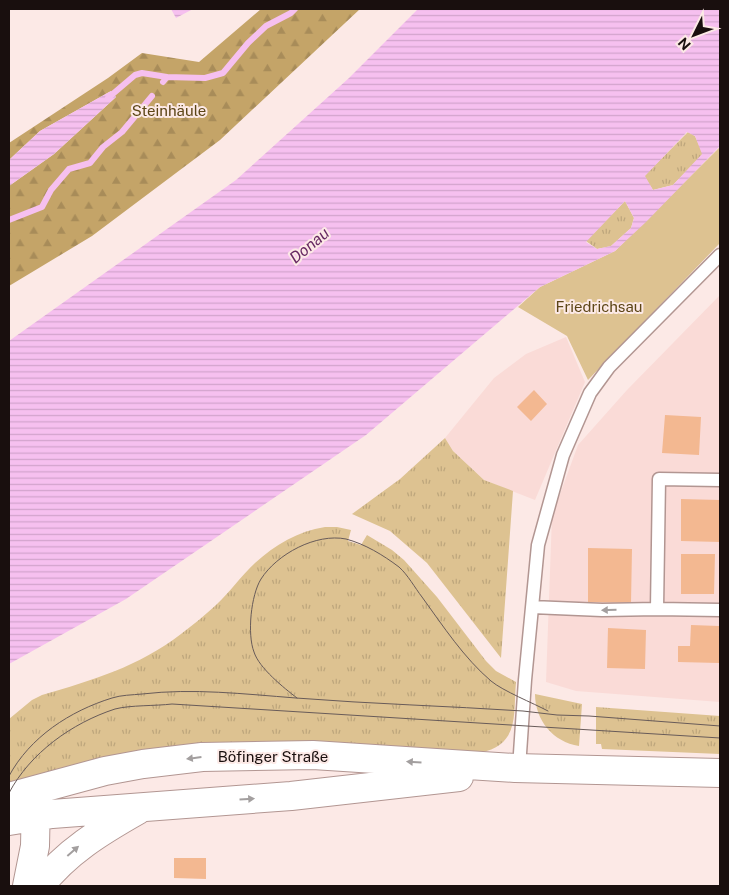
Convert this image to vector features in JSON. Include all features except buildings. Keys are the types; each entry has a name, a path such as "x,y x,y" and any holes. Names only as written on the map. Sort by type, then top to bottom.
{"street":[{"path":"288,755 282,768 281,782 284,790 291,796"},
{"name":"Böfinger Straße","path":"9,797 105,771 202,757 313,755 517,768 720,773"},
{"name":"Böfinger Straße","path":"9,821 146,806 291,796 517,768"},
{"path":"27,886 35,846 35,790"},
{"path":"40,886 52,870 79,846 146,806"}],"lane":[{"path":"517,768 538,545 563,454 590,393 609,367 720,255"},
{"path":"657,609 659,480 720,480"},
{"path":"532,607 602,610 720,610"}],"shaded area":[{"path":"720,295 720,702 576,691 546,682 552,516 578,445 627,390"},
{"path":"566,337 585,382 535,500 484,480 453,451 445,438 494,378 526,354"}],"green space":[{"name":"Steinhäule","path":"261,9 360,9 220,140 92,236 9,286 9,186 54,154 116,97 111,91 40,131 9,160 9,143 108,78 142,53 199,62"},
{"path":"688,132 695,136 703,154 673,185 653,190 644,176"},
{"name":"Friedrichsau","path":"720,147 720,243 588,380 567,336 518,307 540,287 615,251"},
{"path":"625,201 634,218 631,228 611,246 597,249 586,241"},
{"path":"445,438 453,451 484,480 513,491 501,658 427,563 390,531 352,514 400,479"},
{"path":"325,527 351,530 348,541 361,545 367,535 392,550 404,560 437,597 486,661 496,671 516,682 512,727 502,743 493,749 480,753 253,742 148,752 9,787 9,719 32,700 132,664 165,645 221,600 250,568 271,550 296,535"},
{"path":"535,694 582,704 579,746 561,740 547,728 538,713"},
{"path":"596,707 720,716 720,754 602,749 601,744 596,744"}],"water":[{"path":"171,9 193,9 176,18"},
{"name":"Donau","path":"418,9 720,9 720,146 615,251 540,287 366,435 126,599 9,664 9,341 236,180 349,78","holes":["687,132 695,136 702,154 673,185 653,190 645,176","625,201 634,218 631,228 611,246 597,249 586,242"]},
{"path":"111,91 116,97 54,154 9,186 9,160 40,131"}],"waterway":[{"path":"163,82 167,77 205,78 223,73 248,43 266,26 295,9"},
{"path":"108,98 135,75 142,73 167,77"},
{"path":"9,220 42,207 51,190 69,169 90,163 103,147 122,132 152,96"}],"tram line":[{"path":"297,698 266,671 254,652 251,635 251,615 255,595 261,579 277,561 298,547 310,542 334,538 346,539 367,547 399,567 454,641 481,672 503,689 548,711"},
{"path":"9,776 28,749 66,718 96,703 115,697 161,692 238,693 353,702 523,711 720,726"},
{"path":"9,793 28,765 68,731 83,722 115,709 135,706 172,704 720,738"}]}
